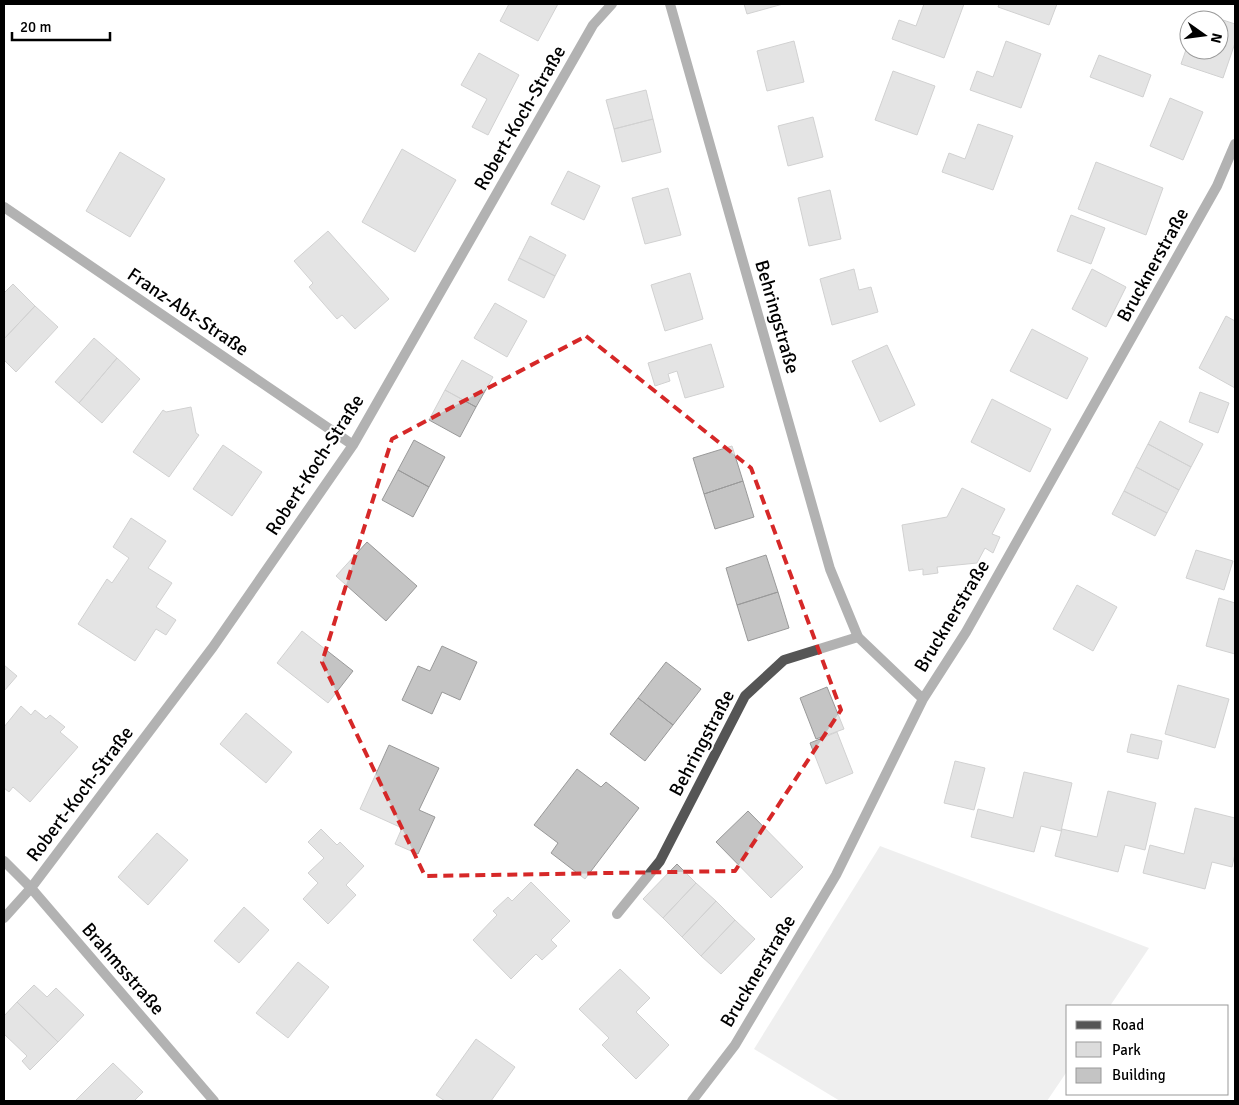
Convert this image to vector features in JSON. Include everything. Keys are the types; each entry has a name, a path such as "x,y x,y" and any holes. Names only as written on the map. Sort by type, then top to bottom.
{"street":[{"name":"Robert-Koch-Straße","path":"4,918 31,888 213,647 353,445 593,25 612,4"},
{"name":"Behringstraße","path":"670,4 830,569 858,636 923,699"},
{"name":"Brucknerstraße","path":"692,1101 735,1045 836,875 923,699 966,632 1218,186 1235,144"},
{"name":"Franz-Abt-Straße","path":"4,207 353,445"},
{"name":"Behringstraße","path":"617,914 660,861 745,696 784,660 858,636"},
{"name":"Brahmsstraße","path":"4,862 31,888 214,1101"}],"highlighted area":[{"path":"586,336 751,468 841,710 735,871 425,876 322,662 392,439"}],"green space":[{"path":"880,846 1149,948 1111,1005 1066,1005 1066,1073 1047,1101 840,1101 754,1049"}],"building":[{"path":"509,4 558,4 538,41 500,21"},
{"path":"744,4 783,4 747,14"},
{"path":"924,4 964,4 944,58 892,39 899,20 916,26"},
{"path":"999,4 1057,4 1049,25 998,7"},
{"path":"1229,22 1235,24 1235,43 1223,78 1181,64 1182,60 1229,60"},
{"path":"794,41 804,82 767,91 757,51"},
{"path":"1006,41 1041,54 1021,108 970,90 977,71 993,77"},
{"path":"479,53 519,75 488,135 472,127 487,99 461,85"},
{"path":"1099,55 1151,75 1143,97 1090,77"},
{"path":"893,71 935,86 917,135 875,120"},
{"path":"646,90 653,119 614,129 606,100"},
{"path":"1170,98 1203,112 1183,160 1150,146"},
{"path":"813,117 823,157 788,166 778,126"},
{"path":"653,119 661,152 622,162 614,129"},
{"path":"978,124 1013,136 993,190 942,172 949,153 965,159"},
{"path":"402,149 456,180 415,252 362,222"},
{"path":"120,152 165,179 130,237 86,211"},
{"path":"1096,162 1163,188 1146,235 1078,209"},
{"path":"568,171 600,186 584,220 551,204"},
{"path":"668,188 681,235 645,244 632,198"},
{"path":"830,190 841,239 809,246 798,198"},
{"path":"1071,215 1105,228 1091,264 1057,251"},
{"path":"328,231 389,299 355,329 342,315 337,319 309,287 313,283 294,261"},
{"path":"530,236 566,255 555,276 519,258"},
{"path":"519,258 555,276 544,298 508,280"},
{"path":"854,269 859,290 871,287 878,312 832,325 820,279"},
{"path":"1092,269 1126,287 1106,327 1072,309"},
{"path":"690,273 703,319 665,331 651,285"},
{"path":"13,284 35,306 4,339 4,293"},
{"path":"495,303 527,321 507,357 474,338"},
{"path":"35,306 58,327 16,372 4,360 4,339"},
{"path":"1226,316 1235,321 1235,388 1199,368"},
{"path":"1032,329 1088,358 1067,399 1010,371"},
{"path":"94,338 117,358 79,403 55,382"},
{"path":"711,344 724,387 685,398 677,371 668,374 670,381 655,386 648,363"},
{"path":"887,345 915,405 880,422 852,361"},
{"path":"117,358 140,379 102,423 79,403"},
{"path":"462,360 493,377 476,407 445,390"},
{"path":"445,390 476,407 460,437 429,420"},
{"path":"1200,392 1229,403 1218,433 1189,422"},
{"path":"992,399 1051,429 1030,472 971,442"},
{"path":"191,407 196,433 199,435 169,477 133,452 163,410 166,412"},
{"path":"1160,421 1203,444 1191,467 1148,444"},
{"path":"414,440 445,457 429,487 398,470"},
{"path":"1148,444 1191,467 1179,490 1136,467"},
{"path":"223,445 262,472 232,516 193,489"},
{"path":"732,446 743,481 704,494 693,458"},
{"path":"1136,467 1179,490 1167,513 1124,491"},
{"path":"398,470 429,487 413,517 382,500"},
{"path":"743,481 754,517 715,529 704,494"},
{"path":"962,488 1005,509 992,534 1000,537 993,553 985,548 977,563 937,567 938,573 923,575 923,569 909,571 902,525 947,517"},
{"path":"1124,491 1167,513 1155,536 1112,514"},
{"path":"131,518 166,541 148,568 172,583 156,607 176,620 166,635 156,629 135,661 78,624 107,579 112,583 129,558 113,547"},
{"path":"367,542 417,586 386,621 336,576"},
{"path":"1196,550 1233,561 1224,590 1186,578"},
{"path":"766,555 778,592 737,605 726,568"},
{"path":"1077,585 1117,607 1093,651 1053,629"},
{"path":"778,592 789,628 748,641 737,605"},
{"path":"1219,598 1235,603 1235,654 1206,646"},
{"path":"302,631 353,671 328,703 277,663"},
{"path":"442,646 477,662 460,700 442,692 432,714 402,700 418,666 430,671"},
{"path":"666,662 701,689 673,725 638,698"},
{"path":"4,665 17,676 4,691"},
{"path":"1178,685 1229,699 1215,748 1165,734"},
{"path":"827,687 844,729 816,739 800,698"},
{"path":"638,698 673,725 645,761 610,734"},
{"path":"21,706 31,715 35,710 46,719 50,715 65,727 60,732 78,747 30,802 13,787 9,792 4,788 4,727"},
{"path":"246,713 292,752 266,783 220,744"},
{"path":"837,732 853,773 826,784 810,743"},
{"path":"1131,734 1162,741 1158,759 1127,752"},
{"path":"389,745 439,768 419,810 435,817 418,854 395,844 402,828 360,809"},
{"path":"955,761 985,768 974,810 944,803"},
{"path":"577,769 601,787 606,782 639,808 585,879 551,853 558,843 534,825"},
{"path":"1024,772 1072,783 1061,831 1041,826 1034,852 971,837 978,809 1013,818"},
{"path":"1108,791 1156,803 1145,850 1125,845 1118,872 1055,856 1062,829 1097,837"},
{"path":"1195,808 1235,818 1235,854 1232,867 1212,862 1205,889 1143,873 1150,845 1184,854"},
{"path":"748,811 803,867 771,898 716,842"},
{"path":"321,829 337,845 340,842 364,866 346,885 356,895 328,924 303,899 318,883 308,873 324,858 308,842"},
{"path":"157,833 188,860 148,905 118,877"},
{"path":"677,864 696,883 663,918 643,899"},
{"path":"531,882 570,921 551,940 557,946 542,960 536,954 511,979 473,940 497,915 493,911 508,897 512,901"},
{"path":"696,883 716,901 682,937 663,918"},
{"path":"716,901 735,920 701,956 682,937"},
{"path":"244,907 269,930 239,963 214,941"},
{"path":"735,920 755,939 721,974 701,956"},
{"path":"298,962 329,987 288,1038 256,1013"},
{"path":"620,969 650,998 636,1012 669,1045 636,1079 602,1045 609,1038 579,1009"},
{"path":"34,985 47,997 56,988 84,1015 58,1042 17,1002"},
{"path":"17,1002 58,1042 30,1070 22,1061 27,1056 4,1034 4,1016"},
{"path":"476,1039 515,1067 491,1101 445,1101 436,1095"},
{"path":"113,1063 143,1092 134,1101 77,1101 76,1100"}]}
